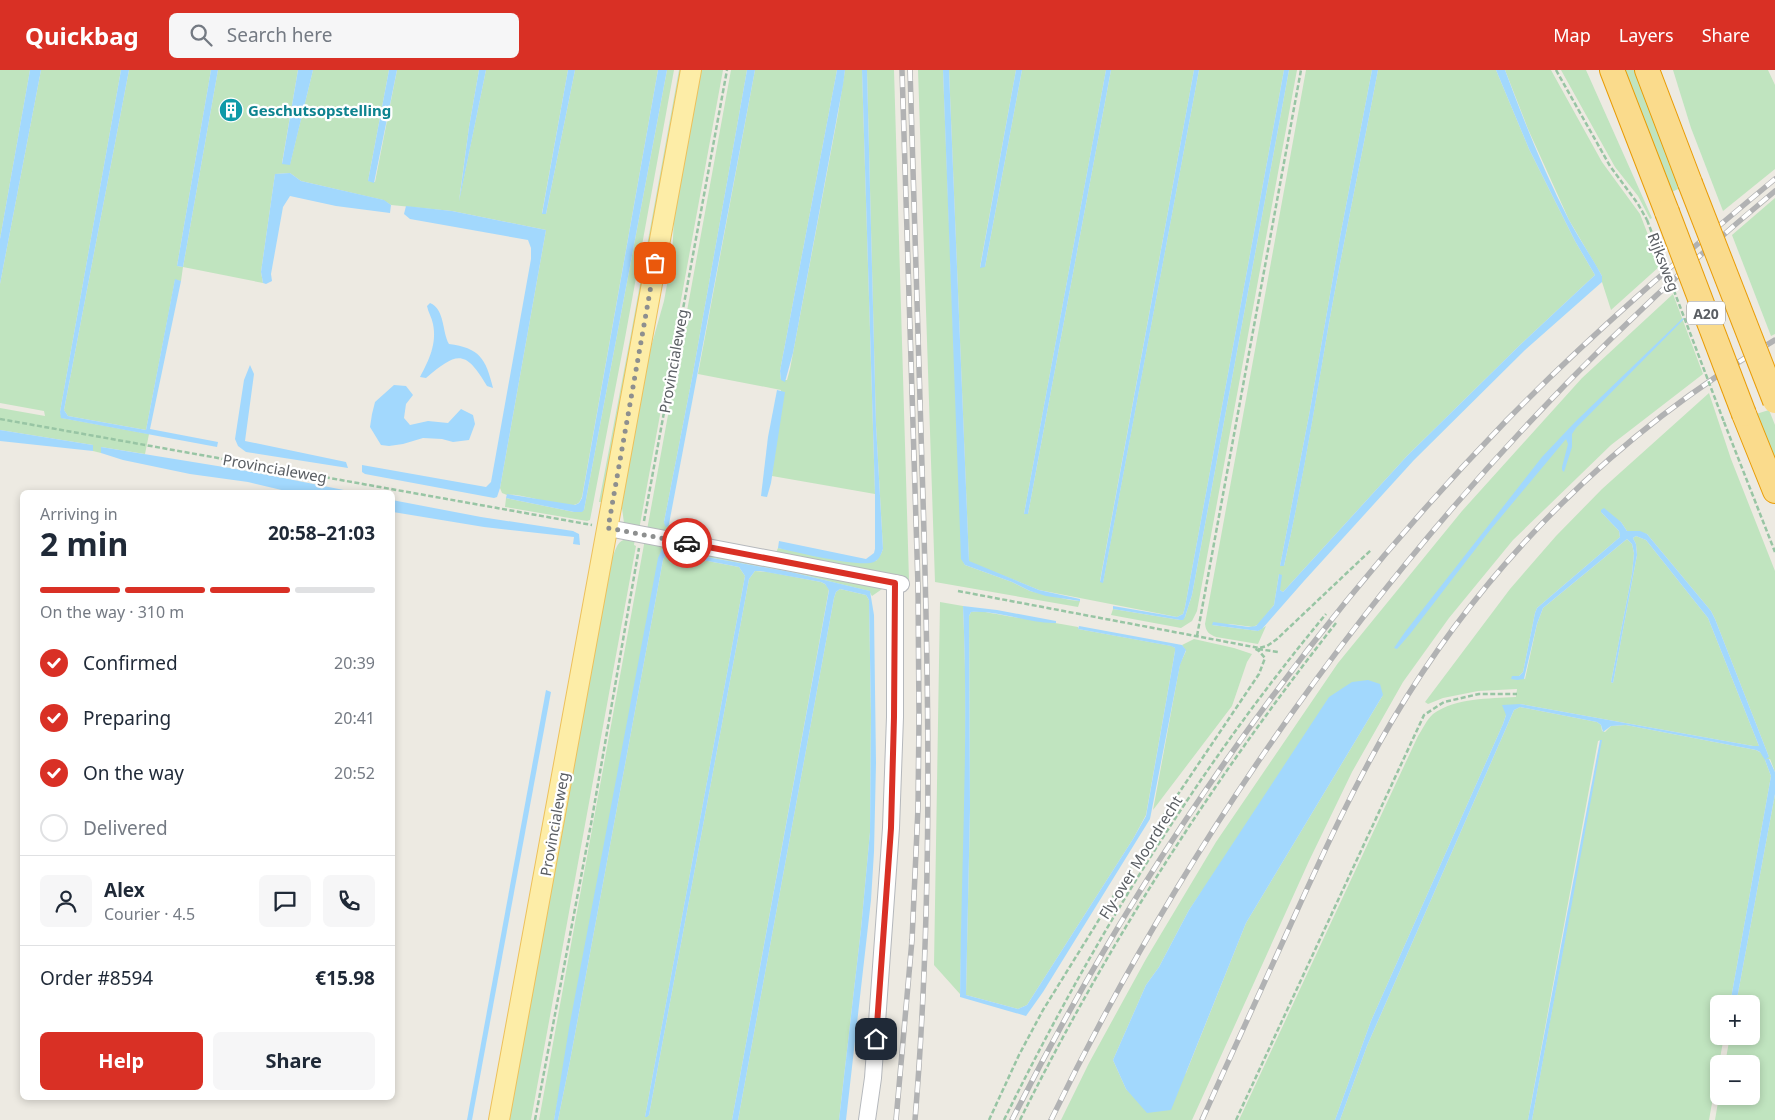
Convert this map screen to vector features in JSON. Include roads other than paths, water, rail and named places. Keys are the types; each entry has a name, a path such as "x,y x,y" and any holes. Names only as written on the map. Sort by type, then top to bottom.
{"highway":[{"name":"Rijksweg","path":"1612,70 1657,216 1734,418 1775,491"},
{"name":"A20","path":"1647,70 1775,402"}],"main road":[{"name":"Provincialeweg","path":"499,1120 691,70"}],"lane":[{"path":"608,528 898,583 891,828 873,1078 867,1120"}],"water":[{"path":"30,70 41,70 0,284 0,239"},
{"path":"121,70 129,70 64,410 68,416 146,430 175,279 181,281 150,429 218,442 217,447 61,418 60,412"},
{"path":"211,70 218,70 183,267 177,266"},
{"path":"298,70 313,70 290,165 282,164"},
{"path":"389,70 397,70 374,183 368,181"},
{"path":"479,70 486,70 459,202 469,127"},
{"path":"568,70 575,70 546,214 542,214"},
{"path":"658,70 667,70 584,510 582,512 574,512 506,498 507,494 575,505 582,498"},
{"path":"747,70 755,70 667,527 664,522 693,373"},
{"path":"837,70 845,70 843,85 793,353 785,382 781,380 780,371"},
{"path":"862,70 867,70 876,425 883,549 878,559 874,562 856,563 827,559 778,548 779,541 866,559 874,553 875,549"},
{"path":"943,70 949,70 969,561 1039,590 1080,599 1080,601 1046,596 1030,591 1012,582 965,565 961,559"},
{"path":"1016,70 1022,70 985,267 980,268"},
{"path":"1106,70 1111,70 1028,514 1024,514"},
{"path":"1194,70 1199,70 1103,583 1100,582"},
{"path":"1284,70 1289,70 1192,595 1183,620 1113,609 1113,606 1177,617 1183,614"},
{"path":"1372,70 1378,70 1335,291 1297,506 1284,566 1280,566 1310,410 1340,237"},
{"path":"1496,70 1505,70 1551,183 1573,227 1602,276 1602,282 1525,350 1414,460 1262,629 1258,631 1212,625 1213,622 1249,627 1256,626 1274,605 1279,574 1282,575 1280,590 1283,592 1407,456 1520,345 1595,275 1575,241 1529,149"},
{"path":"290,173 301,181 384,200 391,205 390,213 336,206 290,196 283,207 271,274 272,281 266,284 263,283 261,272 275,174"},
{"path":"406,206 452,211 546,230 500,488 497,497 494,498 362,472 362,465 486,487 491,482 531,259 531,248 528,240 410,219 404,214"},
{"path":"430,303 435,306 441,315 449,344 468,348 480,356 487,369 493,388 487,386 473,365 460,358 446,363 426,378 420,377 429,358 434,338 433,324 427,306"},
{"path":"1683,318 1576,428 1572,434 1572,447 1564,472 1562,467 1568,444 1566,439 1491,529 1410,634 1397,649 1394,648 1542,457 1575,422"},
{"path":"250,365 254,374 245,441 346,462 348,468 246,452 238,446 235,439 244,380"},
{"path":"394,385 406,386 413,395 406,404 404,418 410,425 428,421 448,423 461,409 473,415 475,424 469,440 453,442 442,439 423,438 403,444 381,445 370,427 372,414 375,402"},
{"path":"777,390 785,392 771,483 767,497 761,496 768,437"},
{"path":"0,430 93,445 93,451 0,441"},
{"path":"101,447 242,470 344,490 282,490 248,482 190,474 123,460 101,453"},
{"path":"395,501 481,517 573,531 579,534 580,545 573,544 574,537 484,527 395,512"},
{"path":"1604,508 1621,522 1627,531 1640,531 1647,534 1711,611 1769,757 1765,760 1760,752 1756,750 1626,725 1611,726 1603,732 1601,725 1597,722 1520,707 1514,710 1367,1046 1340,1120 1335,1120 1371,1021 1503,724 1506,715 1502,705 1520,704 1759,746 1708,618 1646,540 1636,536 1633,538 1636,544 1637,555 1613,683 1611,682 1632,574 1634,553 1632,544 1627,539 1543,608 1537,624 1524,679 1511,679 1512,676 1519,676 1523,672 1537,608 1620,537 1619,531 1601,512"},
{"path":"662,549 791,572 870,591 874,615 876,763 874,852 871,900 846,1120 839,1120 870,832 871,715 869,600 866,595 840,589 836,592 834,598 738,1120 732,1120 829,590 821,582 760,571 755,571 749,579 649,1115 645,1117 745,576 739,567 671,554 665,556 663,560 570,1061 558,1120 554,1120 569,1028 658,558"},
{"path":"963,606 1056,621 1056,623 1046,623 982,612 971,612 969,616 970,809 966,995 1018,1009 1027,1005 1146,816 1175,651 1175,648 1171,646 1078,629 1079,626 1182,645 1186,650 1180,665 1150,819 1043,992 1026,1016 960,997 965,753"},
{"path":"1368,680 1380,684 1383,695 1246,923 1171,1110 1147,1113 1126,1089 1113,1060 1146,985 1159,967 1189,910 1329,697 1352,682"},
{"path":"546,690 551,692 472,1120 467,1120"},
{"path":"1600,740 1602,740 1532,1120 1528,1120"},
{"path":"1769,759 1775,772 1775,794 1738,995 1732,995 1771,776 1765,760"}],"railway":[{"path":"896,1120 912,940 918,808 919,718 918,586 902,70"},
{"path":"910,70 928,711 925,956 915,1120"},
{"path":"1012,1120 1062,1025 1115,931 1172,840 1232,752 1296,665 1363,581 1433,500 1538,389 1637,297 1775,179"},
{"path":"1051,1120 1119,988 1194,861 1276,736 1364,617 1458,502 1558,393 1664,289 1775,191"},
{"path":"1202,1120 1338,822 1364,771 1392,721 1428,664 1469,608 1512,556 1559,506 1609,459 1662,416 1717,376 1775,340"}],"place":[{"name":"Geschutsopstelling","path":"231,110"}]}
